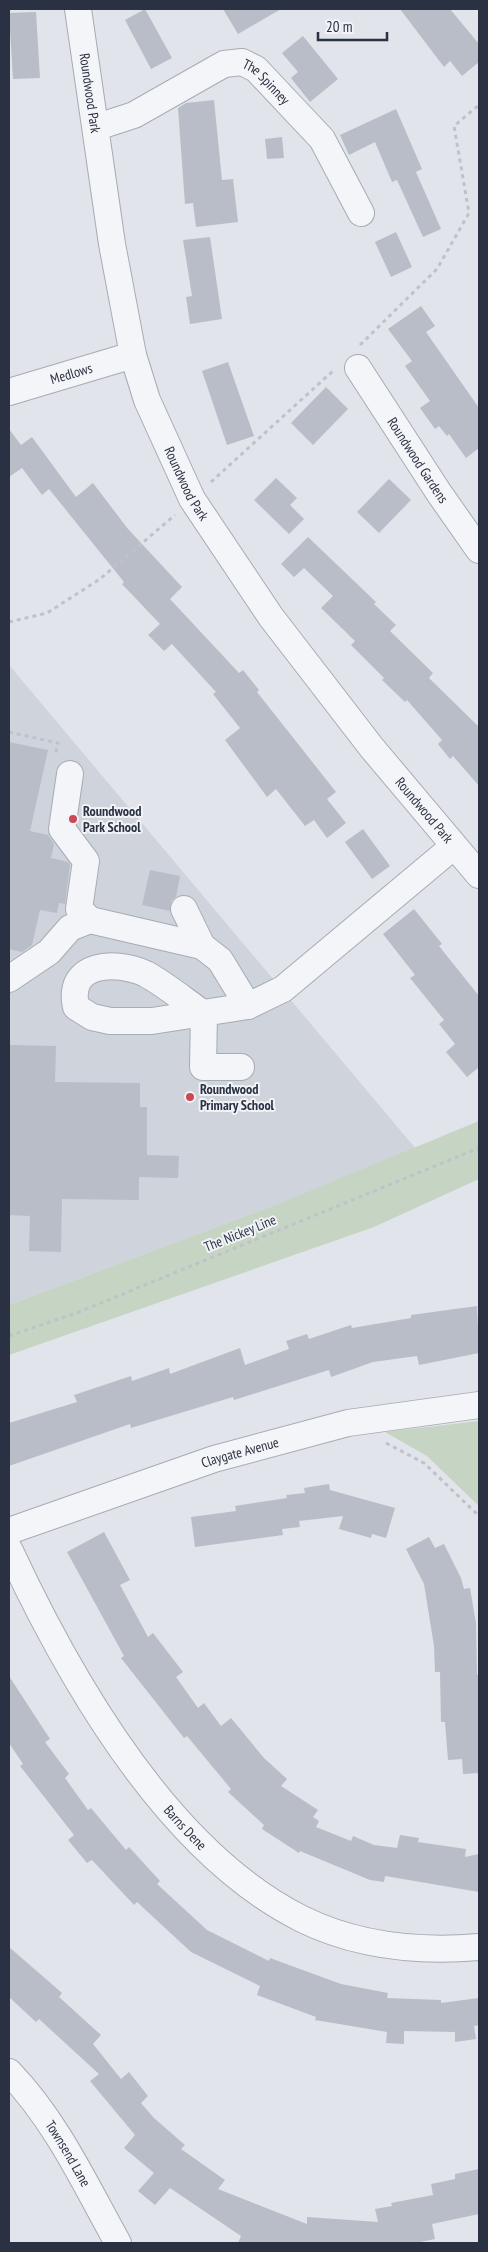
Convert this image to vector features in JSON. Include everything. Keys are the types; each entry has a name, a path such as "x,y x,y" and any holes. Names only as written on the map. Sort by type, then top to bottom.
{"street":[{"name":"Roundwood Park","path":"78,9 97,126 112,244 133,355 148,400 192,499 271,617 372,748 479,875"},
{"name":"The Spinney","path":"97,126 134,116 224,64 242,62 256,69 322,139 361,213"},
{"name":"Medlows","path":"9,392 133,355"},
{"name":"Roundwood Gardens","path":"350,362 479,550"},
{"path":"70,774 62,829 86,861 79,909 90,920 202,946 220,960 248,1006"},
{"path":"241,1067 203,1067 204,1014 248,1006 284,989 454,846"},
{"path":"184,909 202,946"},
{"path":"9,979 49,952 70,928 90,920"},
{"name":"Claygate Avenue","path":"9,1531 214,1459 348,1423 479,1405"},
{"name":"Barns Dene","path":"9,1549 74,1677 110,1732 153,1790 234,1875 262,1895 303,1919 344,1935 388,1946 449,1950 479,1947"},
{"name":"Townsend Lane","path":"9,2072 41,2108 118,2243"}],"path":[{"path":"9,622 47,613 100,579 350,362 438,269 469,213 454,126 479,105"},
{"path":"9,732 58,743 54,757 70,774"},
{"name":"The Nickey Line","path":"9,1336 78,1312 479,1148"},
{"path":"382,1441 424,1463 479,1516"}],"shaded area":[{"path":"9,665 416,1149 278,1204 9,1305"}],"green space":[{"path":"479,1121 479,1179 374,1227 9,1355 9,1305 278,1204"},
{"path":"479,1421 479,1506 427,1456 385,1432"}],"building":[{"path":"145,9 172,58 151,69 125,20"},
{"path":"223,9 281,9 238,34"},
{"path":"400,9 450,9 479,44 479,62 462,76 450,61 444,67"},
{"path":"36,12 40,78 13,79 9,13"},
{"path":"303,36 338,79 310,102 291,78 298,72 282,53"},
{"path":"214,100 222,180 233,179 238,222 196,227 193,203 185,204 178,108 186,103"},
{"path":"396,109 422,169 416,172 441,229 423,237 397,180 392,182 375,142 349,155 340,135"},
{"path":"282,137 284,158 267,159 265,139"},
{"path":"396,232 412,267 391,277 375,242"},
{"path":"210,237 222,319 190,324 186,297 192,296 183,240"},
{"path":"421,306 435,326 426,332 479,408 479,448 466,458 449,434 447,436 439,426 435,429 420,408 430,401 405,366 412,361 388,329"},
{"path":"228,362 254,436 227,445 202,371"},
{"path":"326,387 348,409 313,445 291,423"},
{"path":"9,429 21,445 32,437 76,497 93,483 128,529 182,587 170,599 239,673 243,670 259,690 257,692 336,792 327,799 346,823 327,838 314,820 305,826 276,789 267,797 225,740 240,728 213,694 216,692 172,644 164,651 148,635 160,624 122,584 124,582 49,489 42,495 22,468 9,477"},
{"path":"276,478 297,498 290,505 304,519 289,534 254,500"},
{"path":"389,479 411,500 379,533 357,512"},
{"path":"308,537 376,602 374,604 396,625 390,631 433,673 429,678 479,727 479,786 453,756 450,759 438,744 442,740 407,700 405,702 382,680 384,678 351,645 355,641 321,608 333,596 304,568 294,577 281,564"},
{"path":"9,742 48,750 30,831 48,835 54,844 51,858 68,862 70,865 65,904 59,903 57,913 40,910 32,945 22,952 9,949"},
{"path":"363,829 390,866 372,879 345,842"},
{"path":"150,870 180,876 176,897 171,901 170,911 142,905"},
{"path":"414,909 442,944 439,946 479,996 479,1067 467,1077 446,1052 455,1044 439,1024 444,1020 410,978 415,975 383,934"},
{"path":"9,1045 56,1046 55,1082 140,1083 140,1107 147,1107 147,1155 179,1156 178,1178 139,1177 139,1200 62,1199 61,1252 29,1251 30,1216 9,1215"},
{"path":"477,1306 479,1353 419,1365 417,1356 373,1362 331,1377 329,1370 234,1400 233,1397 131,1428 130,1424 9,1466 9,1423 77,1402 74,1395 131,1376 132,1381 169,1368 170,1374 240,1348 245,1365 289,1349 286,1341 307,1334 309,1339 351,1325 352,1328 411,1318 411,1315"},
{"path":"329,1484 330,1490 395,1508 386,1538 372,1534 371,1538 339,1529 343,1516 299,1521 300,1527 282,1529 283,1535 195,1547 191,1517 236,1511 235,1506 287,1498 286,1495 305,1493 304,1488"},
{"path":"104,1532 130,1580 120,1585 148,1637 153,1633 183,1672 176,1677 198,1708 204,1703 221,1726 231,1718 264,1758 287,1779 281,1786 318,1810 313,1817 319,1821 316,1827 351,1841 353,1836 374,1845 397,1848 400,1835 419,1838 418,1842 466,1849 465,1857 479,1854 479,1892 385,1876 384,1882 370,1880 300,1851 299,1853 262,1829 264,1825 228,1792 231,1789 187,1736 184,1738 121,1658 124,1656 67,1552"},
{"path":"429,1537 435,1548 444,1544 461,1578 464,1589 470,1588 476,1623 477,1675 479,1675 479,1773 463,1774 462,1759 448,1760 445,1722 441,1722 440,1672 435,1672 434,1646 424,1584 406,1549"},
{"path":"9,1676 50,1739 45,1742 69,1774 65,1778 88,1810 91,1808 126,1850 129,1847 160,1881 157,1884 207,1930 269,1961 270,1958 341,1984 388,1993 387,1998 441,2000 441,2003 479,1998 479,2025 474,2026 476,2039 455,2042 455,2032 404,2031 404,2044 386,2043 387,2032 315,2020 316,2017 257,1995 260,1986 191,1952 137,1902 134,1905 92,1860 87,1863 68,1840 74,1835 20,1766 23,1764 9,1743"},
{"path":"9,1947 62,1993 59,1997 101,2035 93,2044 121,2079 129,2072 148,2096 141,2103 154,2118 185,2145 181,2149 225,2180 218,2189 307,2224 307,2217 378,2222 375,2209 392,2206 391,2203 433,2195 431,2184 455,2179 455,2174 479,2169 479,2214 432,2224 435,2239 415,2243 238,2243 241,2236 170,2188 155,2205 138,2191 154,2173 124,2148 135,2135 90,2081 99,2074 39,2019 36,2022 9,1997"}],"place":[{"name":"Roundwood Park School","path":"73,819"},
{"name":"Roundwood Primary School","path":"190,1097"}]}
